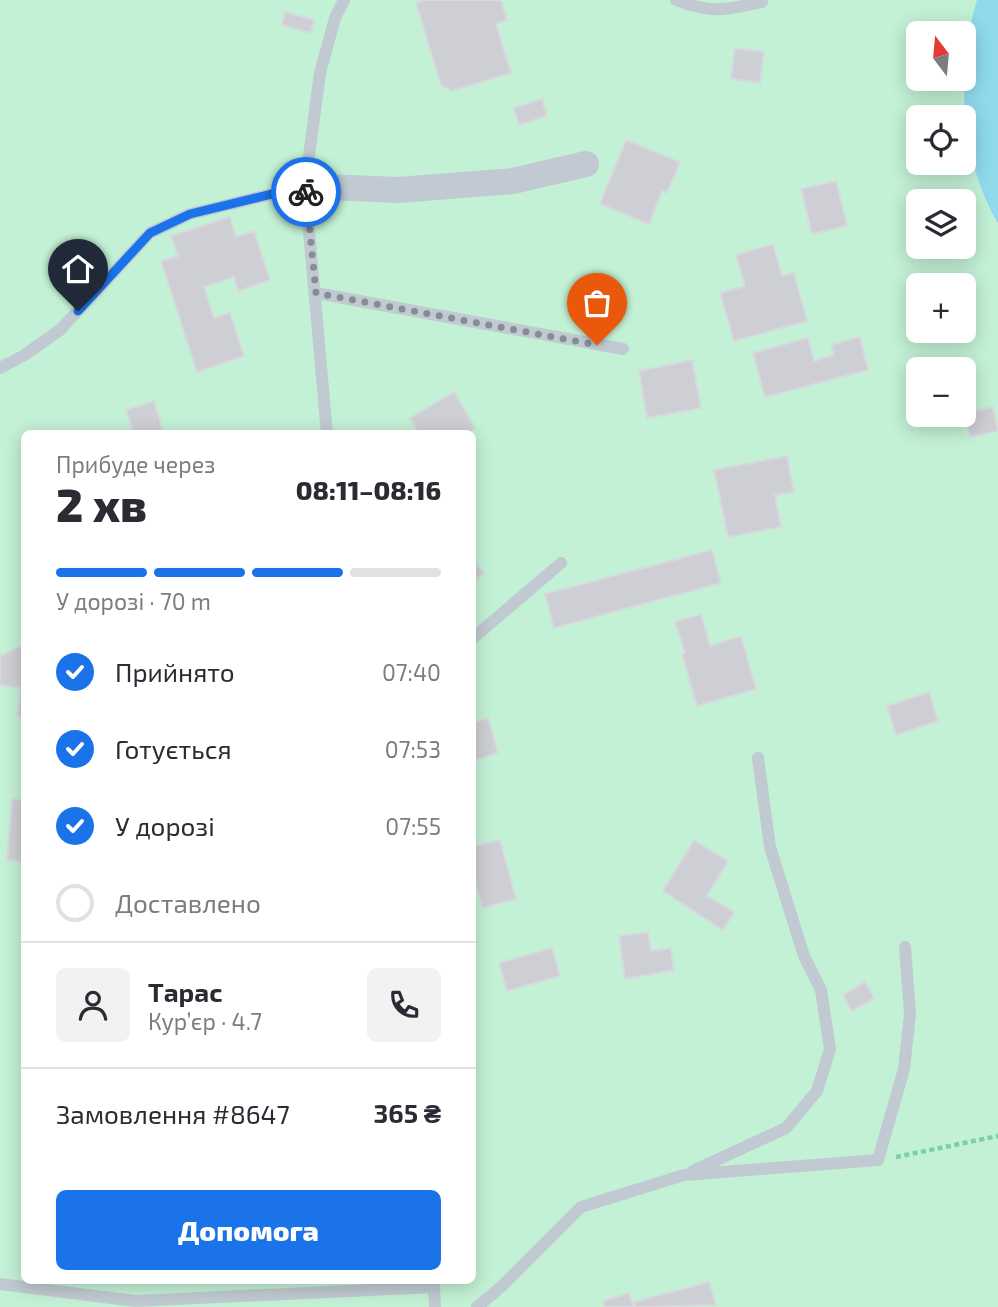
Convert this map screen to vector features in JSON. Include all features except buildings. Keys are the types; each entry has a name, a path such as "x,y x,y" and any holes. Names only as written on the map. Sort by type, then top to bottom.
{"street":[{"path":"305,186 398,190 500,182 586,164"}],"lane":[{"path":"327,430 305,186 320,73 335,18 344,0"},
{"path":"676,0 719,11 762,2"},
{"path":"0,368 23,356 60,330 150,233 190,214 305,186"},
{"path":"316,293 623,349"},
{"path":"476,636 561,563"},
{"path":"477,1307 502,1286 581,1207 684,1175 786,1128 817,1091 830,1049 821,990 803,956 770,847 758,758"},
{"path":"684,1175 878,1160 904,1069 910,1014 905,947"},
{"path":"0,1284 135,1301 434,1284 435,1307"}],"path":[{"path":"878,1160 998,1136"}],"green space":[{"path":"0,0 977,0 973,21 906,21 906,91 964,91 966,105 906,105 906,175 976,175 976,172 998,224 998,1307 0,1307"}],"water":[{"path":"977,0 998,0 998,224 985,199 976,172 976,105 965,105 964,91 976,91 976,21 972,21"}],"way so far":[{"path":"306,192 316,293 597,345"}],"route":[{"path":"78,311 150,233 190,214 247,199 305,186 306,192"}]}
